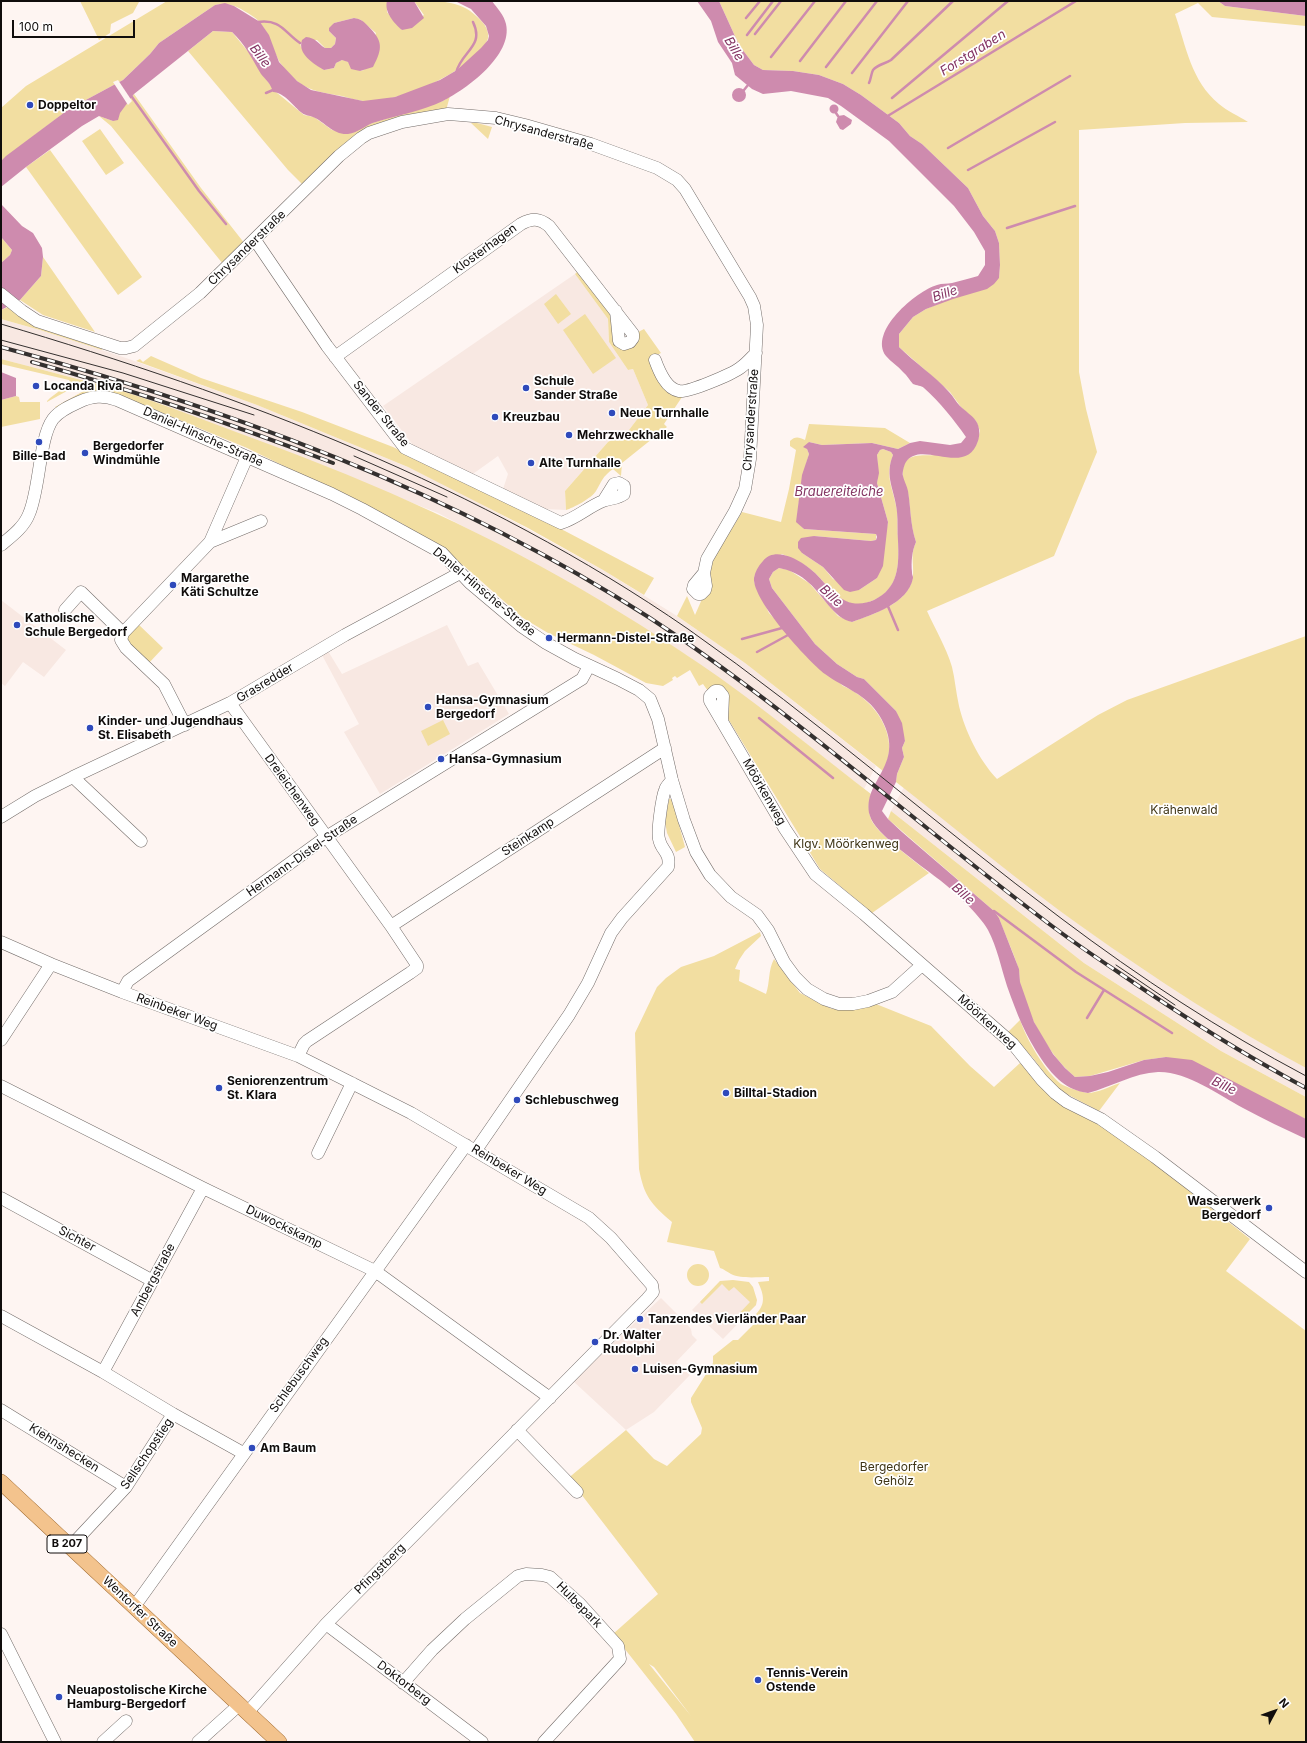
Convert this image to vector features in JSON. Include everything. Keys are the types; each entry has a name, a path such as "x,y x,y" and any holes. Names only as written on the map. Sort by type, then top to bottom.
{"main road":[{"name":"Wentorfer Straße","path":"1,1482 279,1742"}],"street":[{"name":"Chrysanderstraße","path":"1,294 26,315 44,324 120,348 126,348 138,343 200,293 339,156 361,138 402,122 448,114 503,120 591,144 657,168 677,180 685,189 738,276 752,302 757,325 750,459 745,489 735,511 707,559 704,573"},
{"name":"Klosterhagen","path":"336,357 520,224 529,220 536,219 549,226 616,311"},
{"name":"Sander Straße","path":"255,240 336,357 405,448 561,523 572,520 604,500"},
{"name":"Chrysanderstraße","path":"655,360 665,380 673,389 684,392 695,389 739,369 756,353"},
{"name":"Daniel-Hinsche-Straße","path":"1,545 21,527 29,514 44,443 54,419 65,409 83,400 100,396 117,400 369,512 442,553 470,583 520,626 546,643 589,666 618,678 639,690 650,699 655,708 672,780 684,820 696,852 710,875 731,897 757,915 768,930 784,962 807,990 824,999 839,1004 853,1004 868,1001 892,992 922,965"},
{"path":"185,725 164,684 126,648 121,640 123,633 210,542 247,457"},
{"path":"210,542 261,521"},
{"name":"Grasredder","path":"1,817 36,796 73,777 230,703 345,635 460,573"},
{"path":"65,610 82,588 123,633"},
{"name":"Hermann-Distel-Straße","path":"122,992 128,981 326,837 582,679 589,666"},
{"name":"Möörkenweg","path":"711,692 710,701 785,829 815,874 1013,1044 1042,1080 1055,1093 1067,1102 1101,1119 1156,1157 1306,1272"},
{"name":"Dreieichenweg","path":"230,703 417,964 417,968 410,973 307,1041 298,1056"},
{"name":"Steinkamp","path":"391,926 665,748"},
{"path":"73,777 141,841"},
{"name":"Schlebuschweg","path":"134,1607 375,1271 471,1147 570,1015 588,983 611,933 622,918 668,867 669,860 667,852 659,840 658,832 665,788 672,780"},
{"name":"Reinbeker Weg","path":"1,942 51,964 122,992 298,1056 411,1113 471,1147 589,1218 611,1238 649,1280"},
{"path":"1,1040 51,964"},
{"path":"318,1153 352,1083"},
{"name":"Duwockskamp","path":"1,1086 203,1188 375,1271 550,1398"},
{"name":"Ambergstraße","path":"103,1372 203,1188"},
{"name":"Sichter","path":"1,1198 153,1281"},
{"name":"Pfingstberg","path":"198,1742 243,1709 647,1299 653,1289 649,1280"},
{"path":"1,1316 103,1372 173,1414 243,1453"},
{"name":"Kiehnshecken","path":"1,1410 126,1487"},
{"name":"Sellschopstieg","path":"70,1547 126,1487 173,1414"},
{"path":"517,1430 577,1492"},
{"name":"Hulbepark","path":"404,1683 432,1650 465,1619 518,1576 533,1574 550,1577 580,1604 618,1646 620,1659 544,1742"},
{"name":"Doktorberg","path":"326,1624 482,1742"},
{"path":"1,1634 55,1742"},
{"path":"103,1742 126,1721"}],"shaded area":[{"name":"Schule Sander Straße","path":"575,274 608,319 609,342 628,370 633,369 648,405 629,430 608,442 565,491 566,510 545,509 503,489 508,474 498,456 470,476 416,449 383,406"},
{"path":"1,319 126,358 257,405 408,467 465,495 603,570 677,616 745,663 876,766 864,789 794,734 688,656 579,588 438,513 161,404 85,381 1,359"},
{"name":"Katholische Schule Bergedorf","path":"1,600 66,650 44,677 23,662 5,686 1,683"},
{"name":"Hansa-Gymnasium Bergedorf","path":"447,625 468,666 478,662 509,714 380,794 344,732 359,724 322,655 328,651 342,674"},
{"path":"904,787 1085,929 1234,1027 1306,1068 1306,1097 1221,1051 1084,963 891,811"},
{"name":"Luisen-Gymnasium","path":"720,1281 734,1285 756,1305 723,1339 692,1310"},
{"name":"Luisen-Gymnasium","path":"661,1298 691,1329 692,1335 697,1340 676,1362 690,1375 654,1412 626,1430 573,1381"}],"green space":[{"path":"80,1 139,2 133,13 111,24 110,33 99,40"},
{"path":"167,1 387,1 387,12 402,30 424,15 414,1 435,1 461,6 469,10 484,24 488,34 487,41 478,53 449,75 432,84 395,97 363,101 318,92 302,85 279,61 266,32 256,19 234,6 228,4 215,5 159,43 150,54 123,80 69,109 1,161 1,108 26,86","holes":["354,18 361,20 376,33 364,70 360,71 344,60 336,63 334,68 324,70 301,47 300,43 317,40 325,48 331,48 335,44 336,38 329,31 334,23"]},
{"name":"Krähenwald","path":"719,1 1218,1 1225,6 1306,16 1306,26 1212,17 1198,3 1175,14 1186,50 1202,85 1219,104 1248,122 1185,123 1079,130 1079,372 1086,409 1097,452 1054,556 927,611 950,660 959,706 969,735 984,763 997,779 1098,715 1127,700 1306,636 1306,1068 1221,1019 1112,948 1037,894 896,782 897,774 904,757 902,748 905,741 896,711 864,679 857,677 837,664 815,644 772,588 769,579 773,572 779,568 789,570 809,583 838,616 852,622 890,606 906,593 911,585 913,575 913,555 916,542 908,493 903,478 903,468 905,463 908,459 917,456 972,451 977,443 980,431 976,421 961,407 950,392 899,347 899,334 913,317 926,309 999,278 999,243 995,231 983,216 968,188 922,144 910,136 899,123 861,95 843,84 819,75 793,71 763,70 754,65 739,45"},
{"path":"213,31 232,32 250,54 262,74 276,92 304,115 314,117 332,130 350,133 372,123 443,101 450,96 445,114 369,133 307,189 288,170 188,51"},
{"path":"134,94 201,188 245,244 223,264 111,126 99,116 113,121"},
{"path":"471,123 492,127 488,139"},
{"path":"100,129 124,163 106,175 82,141"},
{"path":"50,150 142,277 118,295 26,167"},
{"path":"1,237 12,250 10,255 1,263"},
{"path":"43,257 95,332 43,315 20,300 41,276"},
{"path":"578,271 611,314 617,343 644,329 661,353 651,358 682,397 664,424 667,427 622,463 621,476 613,469 604,477 591,497 566,510 565,491 608,442 629,430 648,405 633,369 628,370 609,342 608,319 575,274"},
{"path":"556,294 571,314 558,324 544,304"},
{"path":"8,307 103,346 102,350 1,319 1,310"},
{"path":"585,314 616,358 593,374 563,330"},
{"path":"151,356 201,378 302,412 393,447 565,531 654,578 644,595 528,528 408,467 257,405 136,361 140,359 143,362"},
{"name":"Klgv. Möörkenweg","path":"1,359 79,379 125,392 281,448 412,503 540,566 621,613 700,664 772,716 871,794 869,800 869,810 874,825 906,855 929,873 872,913 820,869 727,717 728,695 708,691 703,684 699,686 690,670 677,678 675,676 672,678 673,680 663,686 646,683 594,655 548,633 523,618 464,566 403,524 247,448 117,394 57,409 55,407 89,388 85,381 47,402 70,383 69,380 1,364"},
{"path":"16,396 19,397 20,402 40,402 40,419 1,427 1,400"},
{"path":"809,424 885,428 910,443 898,449 872,443 822,445 809,442 807,449 809,454 804,470 797,521 804,529 876,534 876,540 871,541 814,536 802,553 823,567 833,579 859,590 877,578 888,522 877,483 877,455 880,450 883,449 891,452 893,455 889,470 890,483 897,511 898,566 893,582 883,595 865,603 850,603 838,597 809,568 782,554 755,574 754,582 769,613 843,686 855,692 875,710 887,733 889,746 888,758 883,771 745,663 677,616 687,596 695,615 702,599 708,595 712,588 709,571 711,563 742,512 781,522 796,450 790,446 790,441 794,438 801,438 805,440"},
{"path":"137,623 163,648 148,664 130,647 127,636"},
{"path":"443,720 450,734 428,746 421,731"},
{"path":"669,799 672,799 685,847 676,852 667,833 665,822"},
{"path":"891,811 1084,963 1221,1051 1306,1097 1306,1119 1166,1057 1144,1060 1090,1076 1075,1077 1056,1057 1040,1034 1034,1022 1028,1009 1020,983 1019,969 999,918 994,911 888,819"},
{"name":"Bergedorfer Gehölz","path":"760,932 761,936 745,951 735,969 740,970 739,981 766,994 774,959 800,993 832,1009 848,1009 876,1004 931,1026 970,1066 994,1087 1020,1063 1138,1150 1250,1239 1226,1271 1306,1331 1306,1742 695,1742 676,1714 613,1634 658,1594 581,1494 566,1480 626,1430 654,1459 667,1466 701,1434 702,1428 691,1402 691,1398 713,1363 713,1356 733,1340 738,1340 753,1325 761,1321 756,1314 763,1303 763,1295 758,1282 769,1281 769,1277 735,1276 720,1268 714,1251 667,1242 672,1222 659,1210 646,1193 639,1169 635,1033 657,987 666,978 681,967 714,956","holes":["649,1664 654,1667 691,1716"]},
{"path":"1020,1020 1042,1063 1061,1084 1066,1087 1092,1093 1120,1083 1099,1111 1061,1091 1048,1078 1033,1058 1008,1032"},
{"path":"698,1264 706,1267 709,1275 706,1283 698,1286 690,1283 687,1275 690,1267"},
{"path":"733,1280 749,1282 753,1287 757,1300 756,1305 737,1324 733,1320 750,1302 734,1287 729,1291 722,1284 702,1304 700,1302 720,1281"}],"water":[{"path":"387,1 414,1 424,18 412,28 402,30 393,21 388,13 386,5"},
{"name":"Bille","path":"455,1 492,1 504,18 506,24 506,36 495,59 486,70 453,96 443,101 373,123 352,133 343,134 329,128 312,116 303,114 281,94 273,92 270,84 261,74 245,47 232,32 213,31 134,94 120,113 118,120 113,121 99,116 82,126 1,187 1,161 6,156 69,109 123,80 150,54 159,43 215,5 225,3 234,6 260,22 269,35 279,62 297,81 311,90 363,101 395,97 440,80 457,70 481,48 488,40 489,36 486,26 471,9"},
{"path":"697,1 719,1 739,45 754,65 763,70 793,71 819,75 843,84 861,95 899,123 910,136 922,144 968,188 983,216 995,231 999,243 999,278 994,284 987,289 926,309 913,317 899,334 899,347 943,386 960,406 974,419 977,423 979,431 978,441 972,452 964,457 954,458 922,454 913,456 905,463 903,478 908,491 916,542 912,560 913,578 910,587 904,595 888,607 852,622 839,616 809,583 795,573 779,568 773,572 769,579 772,588 815,644 837,664 857,677 864,679 896,711 902,723 905,741 902,748 904,757 897,774 896,782 882,811 902,832 994,911 999,918 1019,969 1020,982 1034,1022 1053,1054 1075,1077 1090,1076 1108,1072 1144,1060 1166,1057 1192,1060 1306,1119 1306,1139 1180,1075 1158,1072 1149,1073 1088,1093 1073,1089 1061,1082 1042,1060 1026,1033 1007,986 994,943 984,924 943,882 899,849 873,823 870,816 869,803 872,792 887,759 889,747 887,732 879,715 861,696 832,679 806,657 771,615 756,588 754,578 758,567 763,561 769,556 775,554 791,557 806,565 834,593 842,599 853,603 860,604 874,600 882,595 893,582 896,575 898,550 897,512 890,477 893,455 891,452 883,449 880,450 877,455 879,473 877,483 888,522 883,566 877,578 859,590 850,592 844,590 823,567 802,553 798,548 798,542 801,538 814,536 871,541 876,540 877,537 876,534 804,529 796,522 802,475 809,454 807,449 803,447 809,442 822,445 872,443 898,449 910,443 920,441 950,445 961,443 966,437 941,405 923,387 913,384 886,356 882,346 883,336 897,314 918,295 939,284 952,283 978,276 985,265 985,251 974,232 954,206 889,141 841,106 828,98 791,91 763,94 752,89 735,75 732,63 718,42 711,21"},
{"path":"1218,1 1306,1 1306,16 1225,6"},
{"path":"354,18 365,23 377,36 379,41 379,55 373,67 360,71 351,69 348,62 342,60 336,63 334,68 324,70 307,58 302,50 302,40 306,37 314,40 325,48 331,48 335,44 336,38 329,31 329,28 334,23"},
{"path":"739,88 744,90 746,95 744,100 739,102 734,100 732,95 734,90"},
{"path":"834,104 839,109 834,114 829,109"},
{"path":"844,115 852,120 851,124 843,130 840,129 836,122 838,116"},
{"path":"1,204 22,226 33,233 42,248 43,257 41,276 20,300 1,310 1,263 10,255 12,250 1,237"},
{"path":"1,372 16,378 16,396 1,400"}],"pier":[{"path":"118,80 132,101 128,105 113,82"}],"waterway":[{"path":"746,18 760,1"},
{"path":"747,35 773,1"},
{"path":"755,34 781,1"},
{"path":"771,57 815,1"},
{"path":"800,61 846,1"},
{"path":"826,67 877,1"},
{"path":"852,73 908,1"},
{"path":"869,83 872,72 875,68 891,60 953,1"},
{"path":"892,98 1008,1"},
{"name":"Forstgraben","path":"886,117 1076,1"},
{"path":"258,22 272,22 277,24 300,43"},
{"path":"456,73 462,59 474,43 476,30 473,22"},
{"path":"948,148 1070,76"},
{"path":"744,90 748,85"},
{"path":"266,93 273,90"},
{"path":"132,97 199,191 226,224"},
{"path":"968,170 1055,122"},
{"path":"1007,228 1075,206"},
{"path":"887,604 898,630"},
{"path":"742,639 782,628"},
{"path":"757,652 788,635"},
{"path":"759,718 833,778"},
{"path":"993,912 994,911 1076,972 1172,1033"},
{"path":"1087,1018 1104,990"}],"tram line":[{"path":"1,324 180,382 269,414 357,450 443,488 527,531 609,578 688,629 784,699 969,847 1091,941 1212,1022 1306,1076"},
{"path":"1,340 123,373 254,415"},
{"path":"354,456 447,497"},
{"path":"1116,965 1175,1005"}],"railway":[{"path":"1,347 90,372 179,400 267,431 354,465 440,503 524,544 605,590 683,640 731,674 778,709 963,857 1071,940 1187,1018 1306,1088"},
{"path":"32,362 108,384 184,409 333,463"}],"place":[{"name":"Doppeltor","path":"30,105"},
{"name":"Locanda Riva","path":"36,386"},
{"name":"Schule Sander Straße","path":"526,388"},
{"name":"Neue Turnhalle","path":"612,413"},
{"name":"Kreuzbau","path":"495,417"},
{"name":"Mehrzweckhalle","path":"569,435"},
{"name":"Bille-Bad","path":"39,442"},
{"name":"Bergedorfer Windmühle","path":"85,453"},
{"name":"Alte Turnhalle","path":"531,463"},
{"name":"Margarethe Käti Schultze","path":"173,585"},
{"name":"Katholische Schule Bergedorf","path":"17,625"},
{"name":"Hermann-Distel-Straße","path":"549,638"},
{"name":"Hansa-Gymnasium Bergedorf","path":"428,707"},
{"name":"Kinder- und Jugendhaus St. Elisabeth","path":"90,728"},
{"name":"Hansa-Gymnasium","path":"441,759"},
{"name":"Seniorenzentrum St. Klara","path":"219,1088"},
{"name":"Billtal-Stadion","path":"726,1093"},
{"name":"Schlebuschweg","path":"517,1100"},
{"name":"Wasserwerk Bergedorf","path":"1269,1208"},
{"name":"Tanzendes Vierländer Paar","path":"640,1319"},
{"name":"Dr. Walter Rudolphi","path":"595,1342"},
{"name":"Luisen-Gymnasium","path":"635,1369"},
{"name":"Am Baum","path":"252,1448"},
{"name":"Tennis-Verein Ostende","path":"758,1680"},
{"name":"Neuapostolische Kirche Hamburg-Bergedorf","path":"59,1697"}],"water label":[{"name":"Brauereiteiche","path":"839,492"}]}
